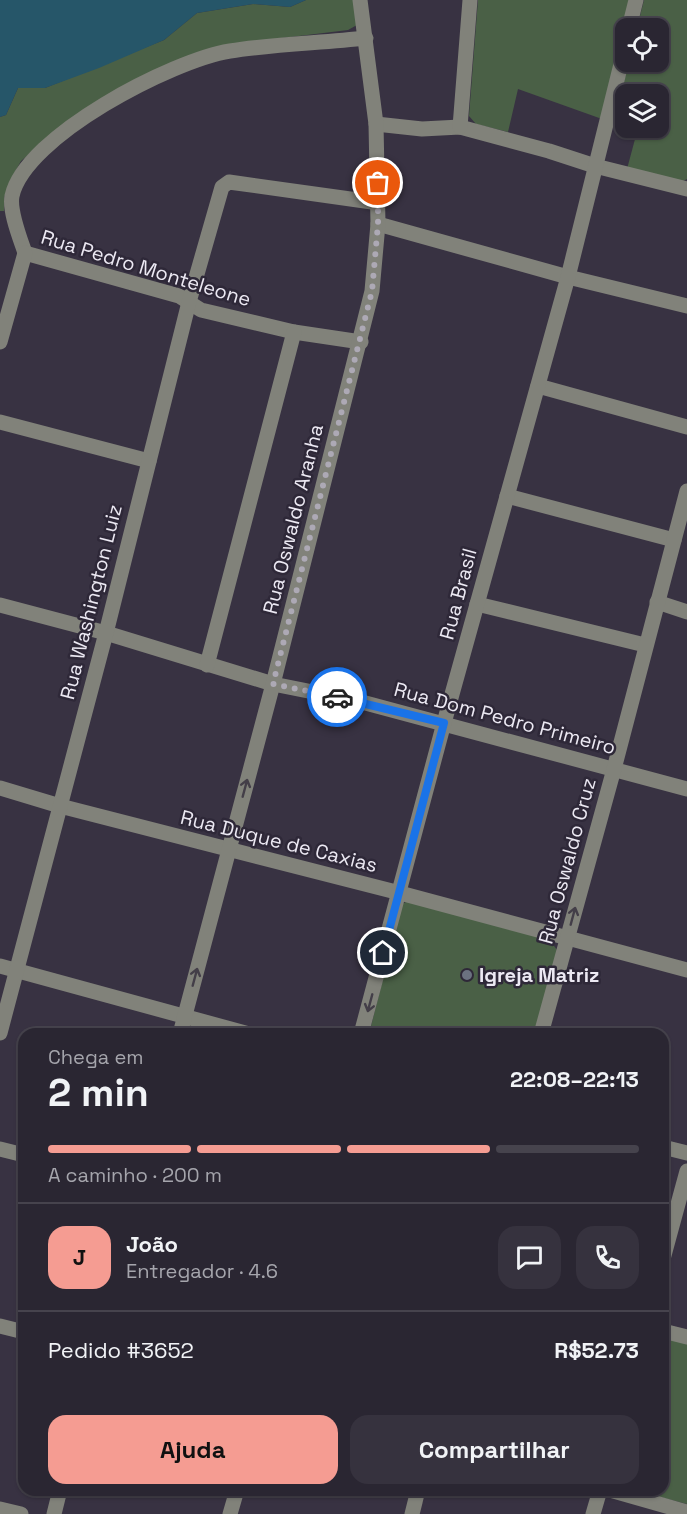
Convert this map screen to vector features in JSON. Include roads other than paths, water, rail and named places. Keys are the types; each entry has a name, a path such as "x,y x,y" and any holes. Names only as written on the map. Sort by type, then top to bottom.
{"street":[{"path":"460,127 470,0"},
{"path":"632,18 636,0"},
{"name":"Rua Oswaldo Aranha","path":"181,1028 273,684 372,291 379,203 376,124 361,2"},
{"path":"0,342 25,253 11,198 17,180 27,165 66,129 129,90 228,51 366,38"},
{"name":"Rua Brasil","path":"364,1028 444,723 568,277 619,72"},
{"path":"376,124 422,129 460,127 595,166 687,189"},
{"name":"Rua Washington Luiz","path":"0,1033 189,302 222,187 229,182 379,203"},
{"path":"378,224 568,277 687,306"},
{"name":"Rua Pedro Monteleone","path":"25,253 179,296 201,310 294,332 361,342"},
{"path":"207,665 294,332"},
{"path":"538,386 687,427"},
{"path":"0,422 149,461"},
{"name":"Rua Oswaldo Cruz","path":"543,1028 687,491"},
{"path":"507,496 674,540"},
{"path":"657,602 687,612"},
{"path":"477,604 645,645"},
{"name":"Rua Dom Pedro Primeiro","path":"0,605 105,633 273,684 358,701 687,789"},
{"name":"Rua Duque de Caxias","path":"0,788 60,806 400,893 687,970"},
{"path":"0,966 226,1028"},
{"path":"669,1148 687,1153"},
{"path":"0,1149 18,1154"},
{"path":"669,1237 687,1171"},
{"path":"0,1326 18,1330"},
{"path":"669,1332 687,1337"},
{"path":"54,1514 58,1496"},
{"path":"230,1514 235,1496"},
{"path":"412,1514 416,1496"},
{"path":"593,1514 598,1496"},
{"path":"631,1496 687,1512"},
{"path":"0,1509 21,1514"}],"water":[{"path":"0,0 306,0 290,7 253,4 197,13 164,40 99,68 45,88 18,88 6,115 0,117"}],"place":[{"name":"Igreja Matriz","path":"467,975"}]}
